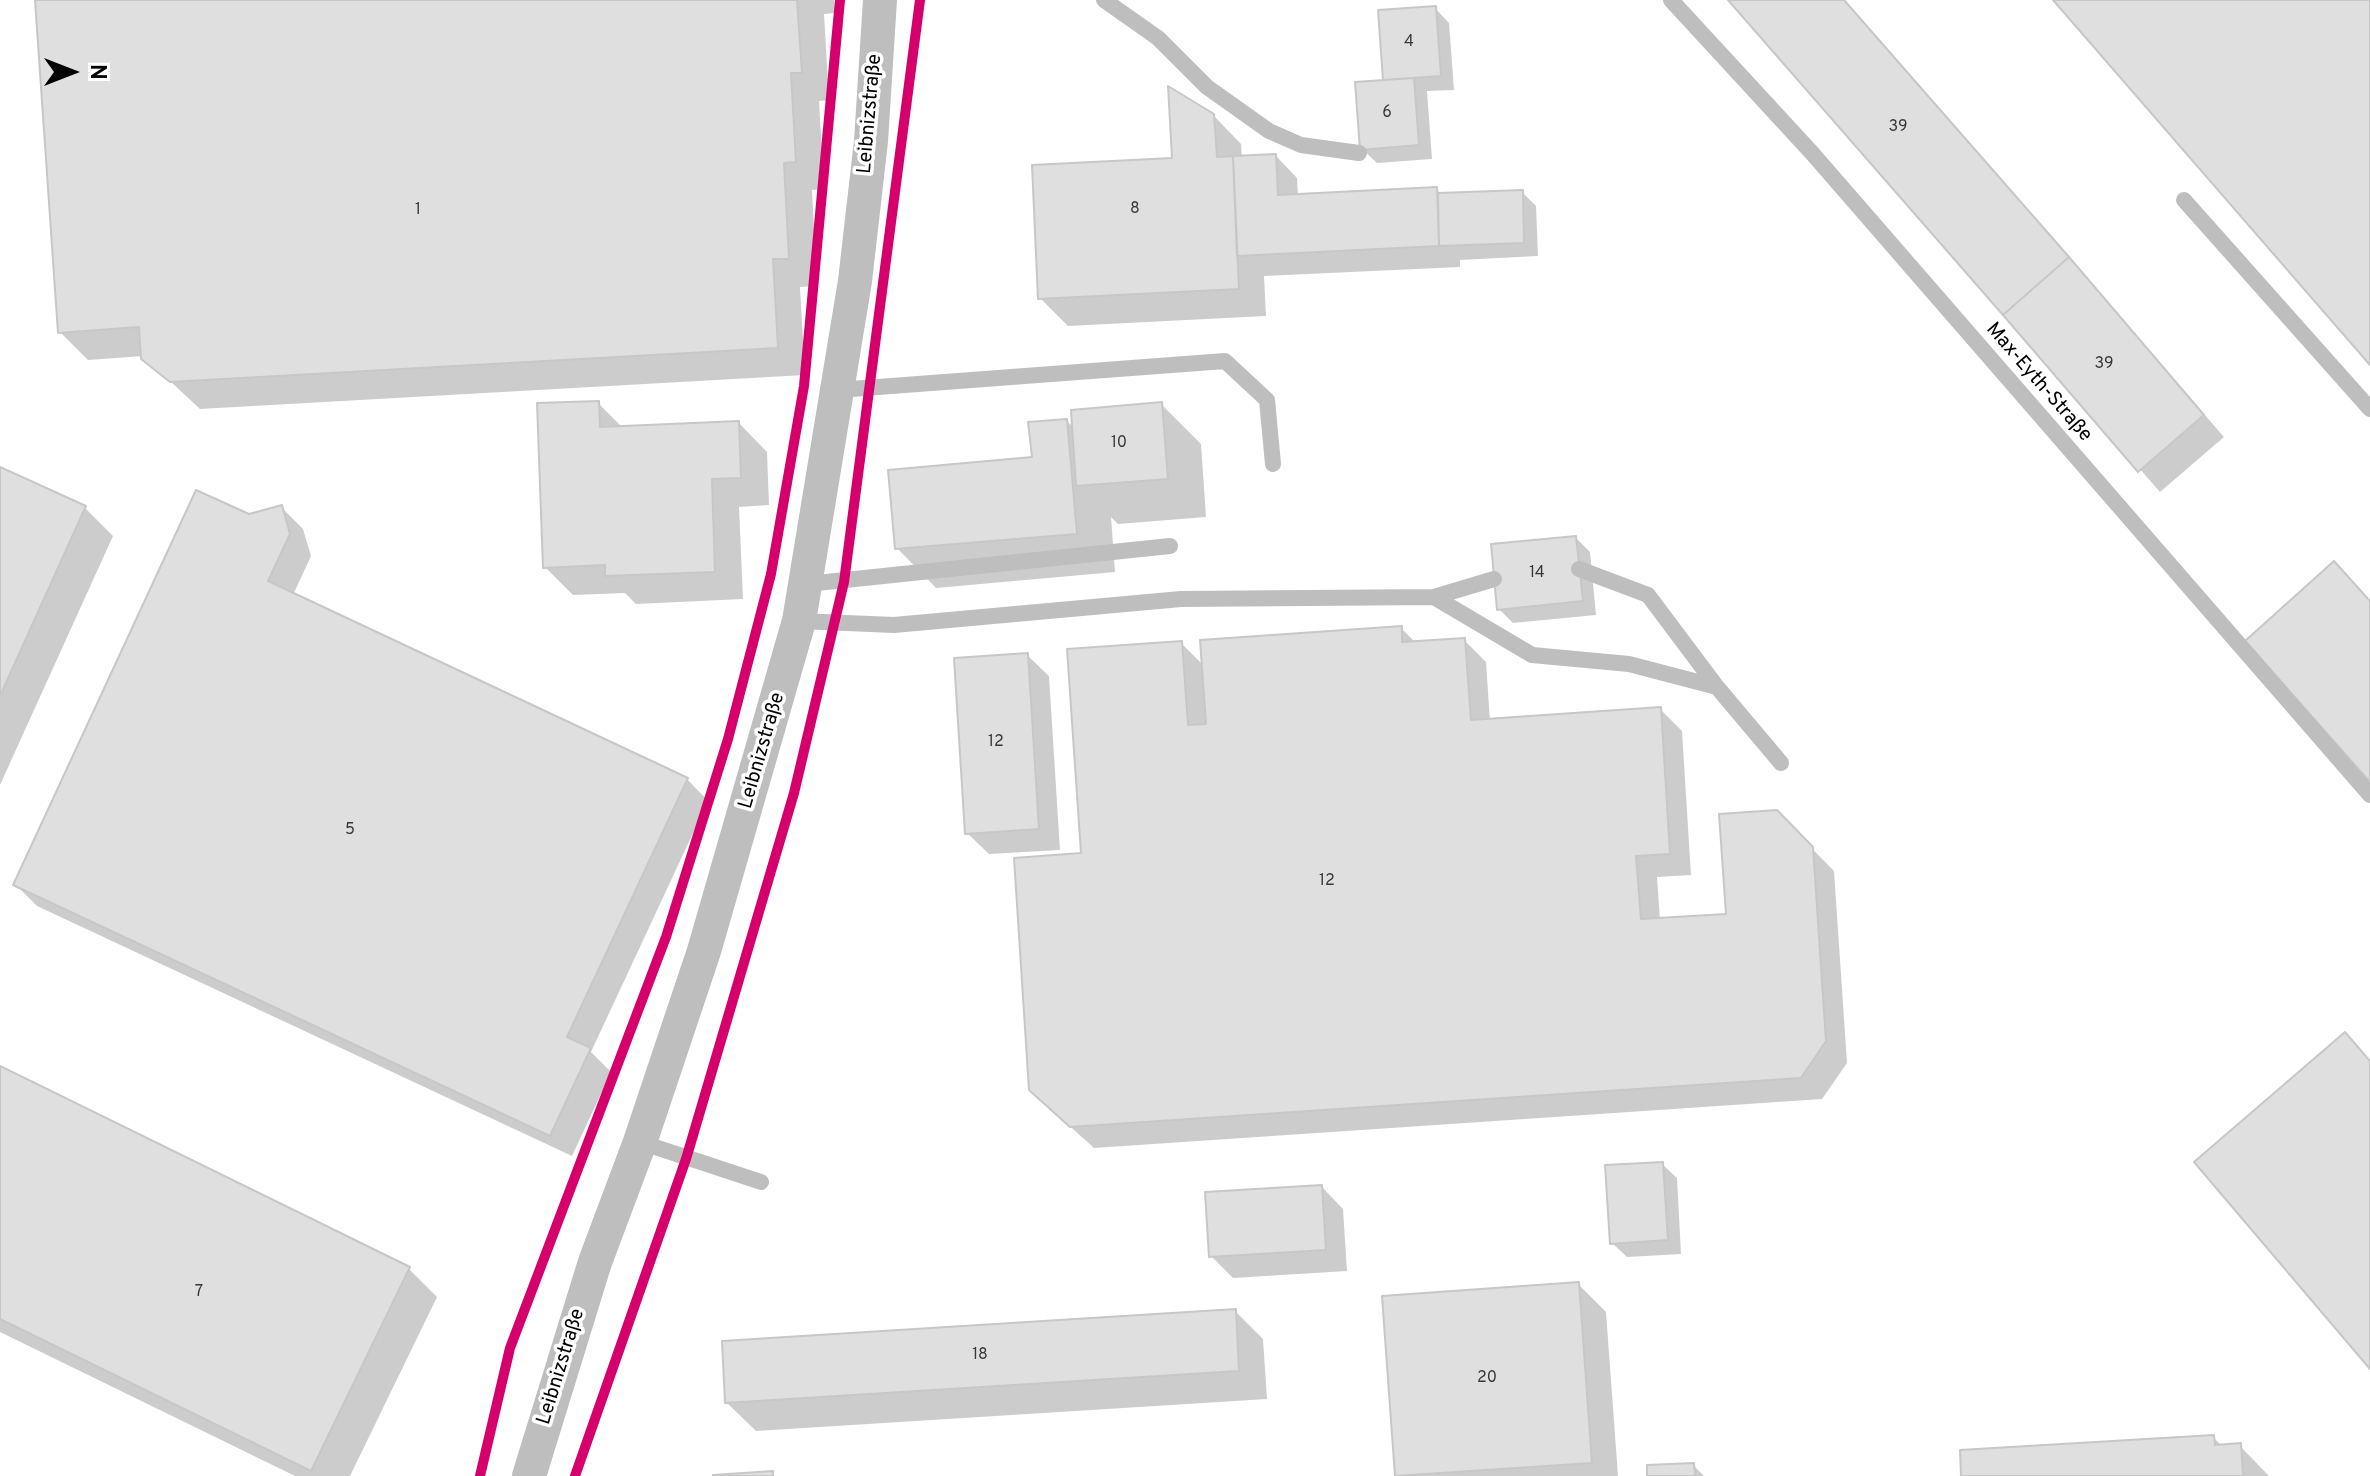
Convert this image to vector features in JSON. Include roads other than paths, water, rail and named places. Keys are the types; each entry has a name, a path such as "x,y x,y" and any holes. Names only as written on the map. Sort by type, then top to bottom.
{"street":[{"name":"Leibnizstraße","path":"529,1476 595,1262 640,1142 704,951 799,621 838,390 871,141 880,0"}],"lane":[{"path":"1104,0 1158,38 1207,87 1269,131 1301,145 1359,153"},
{"name":"Max-Eyth-Straße","path":"1671,0 1812,153 2370,795"},
{"path":"2184,200 2370,409"},
{"path":"838,390 1225,361 1267,400 1273,464"},
{"path":"807,584 1170,546"},
{"path":"1579,569 1648,595 1717,687 1781,763"},
{"path":"799,621 894,625 1181,599 1434,597 1494,579"},
{"path":"1434,597 1532,655 1629,664 1717,687"},
{"path":"640,1142 761,1182"}]}
